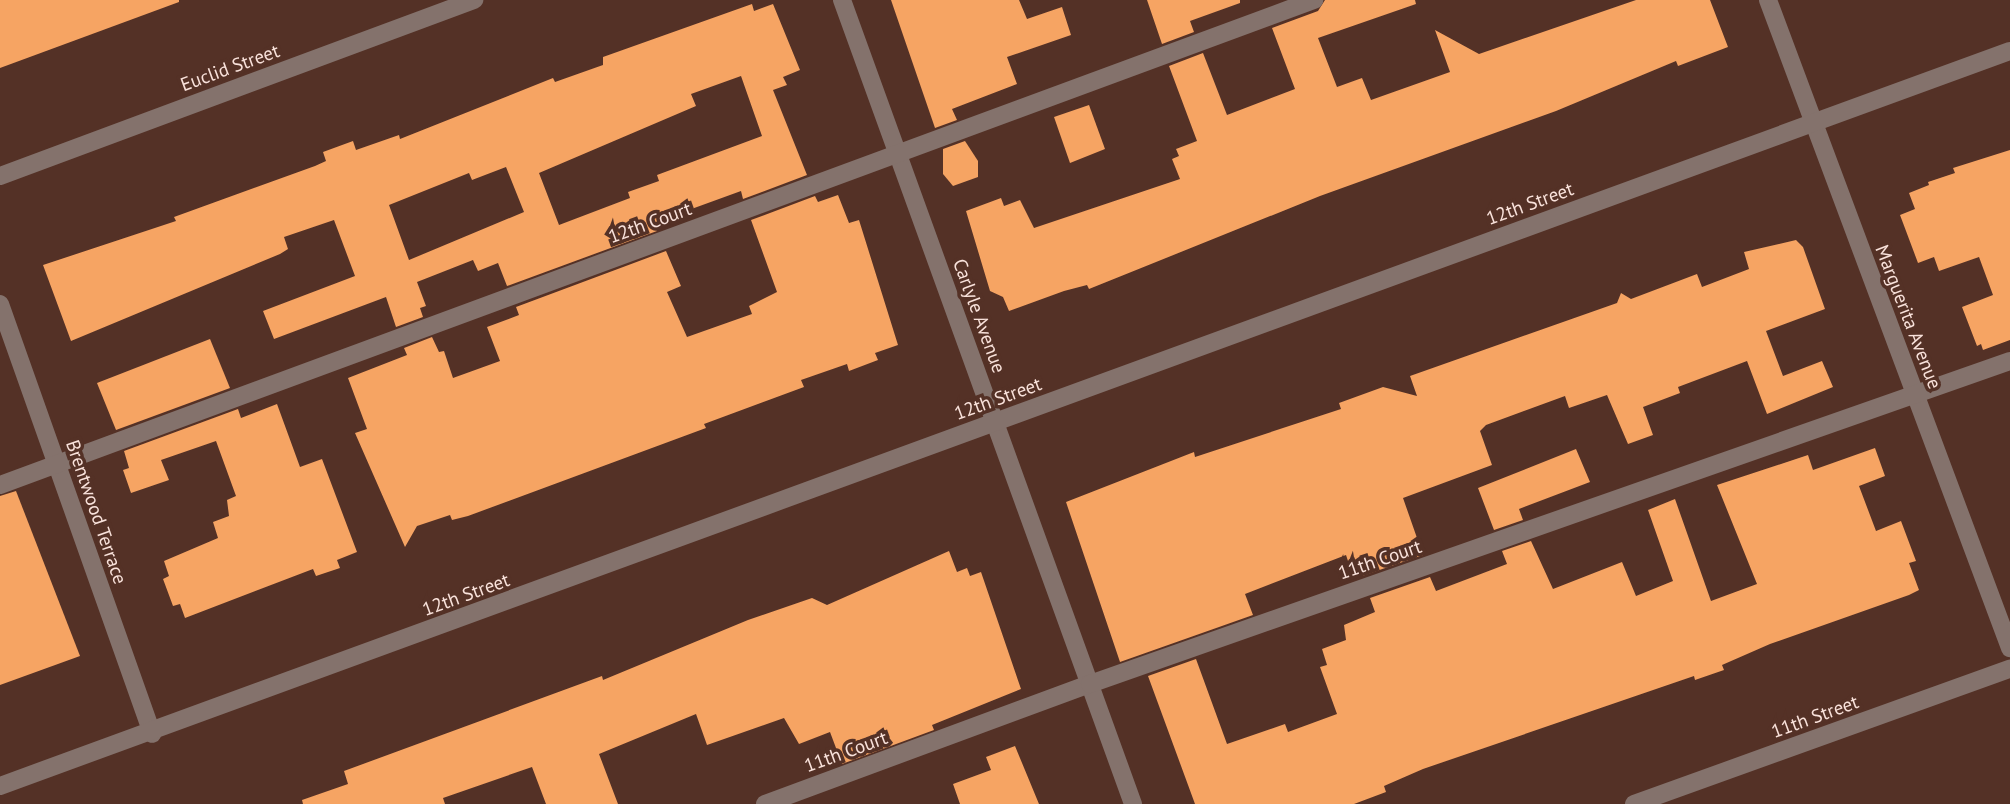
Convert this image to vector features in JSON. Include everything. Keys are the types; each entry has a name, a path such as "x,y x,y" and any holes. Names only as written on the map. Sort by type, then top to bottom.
{"street":[{"name":"Euclid Street","path":"0,176 474,0"},
{"name":"Carlyle Avenue","path":"842,0 1133,804"},
{"name":"12th Court","path":"0,485 1314,0"},
{"name":"Marguerita Avenue","path":"1768,0 2010,648"},
{"name":"12th Street","path":"0,786 152,734 2010,51"},
{"name":"Brentwood Terrace","path":"0,304 152,734"},
{"name":"11th Court","path":"765,804 1090,684 2010,361"},
{"name":"11th Street","path":"1634,804 2010,670"}],"building":[{"path":"0,0 179,0 179,2 0,68"},
{"path":"891,0 1019,0 1027,19 1062,7 1071,35 1007,57 1017,84 952,109 957,120 935,128"},
{"path":"1147,0 1240,0 1240,3 1190,21 1194,32 1162,44"},
{"path":"1325,0 1415,0 1416,4 1318,38 1337,87 1362,78 1371,100 1450,72 1435,30 1479,54 1636,0 1710,0 1728,47 1678,66 1676,61 1556,111 1320,196 1089,289 1087,285 1064,291 1009,311 1003,297 990,291 966,211 1001,198 1004,206 1020,200 1034,228 1180,179 1172,159 1179,156 1176,149 1197,141 1169,66 1203,53 1227,115 1295,89 1272,28 1318,11"},
{"path":"752,4 754,11 773,4 800,70 783,77 787,85 773,90 807,175 743,199 741,191 653,223 657,231 507,286 498,263 478,271 473,260 417,282 426,306 420,308 423,317 396,327 386,297 274,339 263,311 355,276 334,220 284,237 288,249 280,254 71,341 43,265 176,221 174,217 315,166 326,161 323,152 353,141 356,150 399,135 400,139 553,78 555,82 603,65 603,57","holes":["741,76 762,136 657,175 659,181 628,192 630,198 559,225 539,173 696,106 691,94","506,167 524,212 409,260 389,205 469,173 472,180"]},
{"path":"1089,105 1105,149 1070,163 1054,117"},
{"path":"965,141 978,161 978,177 953,186 943,174 943,149"},
{"path":"2010,150 2010,340 1983,350 1981,344 1977,346 1962,307 1993,295 1979,257 1939,271 1934,257 1918,263 1900,215 1915,209 1909,193 1929,185 1928,182 1955,173 1953,168"},
{"path":"838,195 849,223 859,220 898,345 875,353 878,360 849,371 847,364 801,380 804,387 704,424 706,428 468,516 452,520 450,515 417,526 405,547 355,433 367,429 348,378 407,355 404,348 432,337 439,352 444,351 453,378 500,361 487,327 519,315 516,307 666,251 681,286 667,292 687,337 752,314 749,306 777,292 751,220 815,196 818,202"},
{"path":"1796,240 1803,247 1825,309 1766,331 1783,376 1822,361 1833,387 1767,414 1747,361 1678,387 1680,393 1643,407 1653,435 1628,444 1607,395 1569,408 1565,396 1486,425 1480,431 1492,465 1403,498 1423,555 1362,576 1358,564 1350,567 1346,555 1245,594 1253,615 1120,662 1066,502 1194,452 1195,457 1341,409 1339,403 1383,387 1417,396 1410,376 1617,303 1621,293 1631,299 1697,274 1702,287 1749,269 1744,252"},
{"path":"210,339 230,388 116,430 97,383"},
{"path":"277,404 300,467 322,459 357,552 337,560 340,568 316,576 313,569 185,618 180,604 173,606 163,579 169,576 164,561 218,538 213,522 229,516 227,500 236,496 216,441 161,460 169,480 131,493 123,470 129,468 124,451 238,409 241,418"},
{"path":"1875,448 1885,476 1859,486 1876,531 1901,521 1916,561 1909,563 1919,590 1770,644 1722,665 1724,670 1695,680 1694,676 1423,769 1384,786 1386,792 1354,804 1195,804 1148,676 1196,659 1227,744 1285,724 1288,732 1337,714 1320,667 1327,665 1322,649 1346,640 1344,625 1375,612 1370,598 1430,577 1436,591 1507,564 1502,551 1531,541 1553,589 1622,562 1636,596 1673,581 1648,510 1675,499 1711,601 1757,584 1717,485 1808,455 1813,470"},
{"path":"1576,449 1590,482 1519,509 1523,520 1494,530 1478,488"},
{"path":"16,491 80,656 0,685 0,496"},
{"path":"949,551 957,572 967,568 970,576 981,572 1021,689 932,725 934,730 842,764 830,732 799,744 784,718 707,745 696,714 599,754 618,804 546,804 532,767 443,798 445,804 303,804 302,800 348,784 344,771 602,676 603,680 748,620 812,598 827,605"},
{"path":"1015,746 1039,804 960,804 953,784 991,770 986,757"}]}
